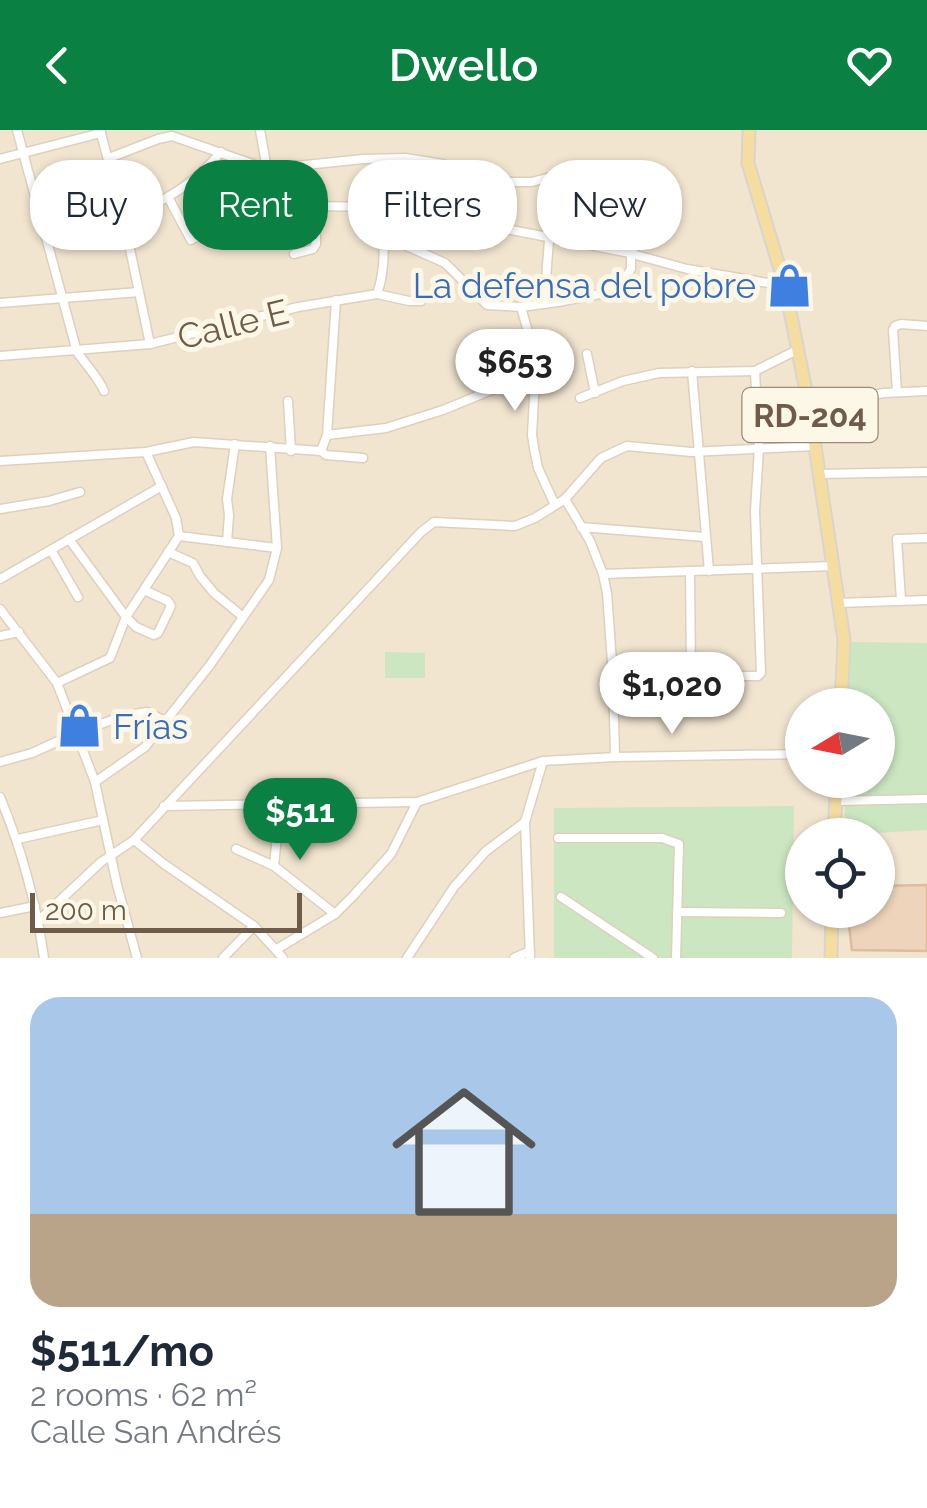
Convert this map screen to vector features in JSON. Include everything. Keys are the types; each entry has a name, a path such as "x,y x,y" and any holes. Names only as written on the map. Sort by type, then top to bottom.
{"main road":[{"name":"RD-204","path":"748,130 748,163 785,286 809,406 844,640 842,688"},
{"path":"835,818 836,798"},
{"path":"831,958 832,928"}],"street":[{"path":"17,130 78,352 104,391"},
{"path":"260,130 265,160"},
{"path":"0,159 101,131 109,158 169,133 241,160"},
{"path":"163,199 198,176 220,152"},
{"path":"354,160 418,160"},
{"path":"168,197 183,225"},
{"path":"130,250 150,344"},
{"path":"294,254 313,250"},
{"path":"377,294 383,250"},
{"path":"416,250 445,263 487,304 522,307 605,292 623,281 631,269 632,250"},
{"path":"544,304 547,250"},
{"path":"610,250 687,269 785,286"},
{"path":"0,304 139,292"},
{"name":"Calle E","path":"0,356 150,344 298,307 377,294 421,301"},
{"path":"321,452 327,436 336,300"},
{"path":"522,307 536,360 534,448 554,504"},
{"path":"896,392 893,330 901,324 927,326"},
{"path":"580,398 659,373 755,371 798,350"},
{"path":"587,354 594,392"},
{"path":"692,371 708,571"},
{"path":"613,676 761,673 755,371"},
{"path":"327,436 386,428 498,388"},
{"path":"809,406 927,390"},
{"path":"288,401 292,451"},
{"path":"0,460 146,452 194,442 270,446 363,458"},
{"path":"227,542 228,486 235,444"},
{"path":"38,921 101,862 134,840 434,522 515,526 565,499 601,458 615,450 639,445 698,452 814,446"},
{"path":"94,782 144,748 210,665 269,580 277,548 270,446"},
{"path":"57,683 110,658 126,617 179,536 176,518 146,452"},
{"path":"819,474 927,472"},
{"path":"0,579 162,486"},
{"path":"0,509 80,492"},
{"path":"565,499 590,541 607,593 615,756"},
{"path":"581,527 705,536"},
{"path":"179,536 277,548"},
{"path":"900,600 897,539 927,538"},
{"path":"69,540 126,617 136,627 150,634 158,633 172,606 144,590"},
{"path":"51,550 78,597"},
{"path":"168,552 192,563 214,593 242,616"},
{"path":"603,574 833,566"},
{"path":"690,571 691,676"},
{"path":"838,603 927,600"},
{"path":"0,609 57,683 94,782 137,958"},
{"path":"0,636 19,632"},
{"path":"0,762 32,754 76,732 123,716 147,712 166,721"},
{"path":"164,806 417,802 543,761 785,754"},
{"path":"514,958 530,955 524,822 543,761"},
{"path":"0,798 18,839 36,906 44,958"},
{"path":"836,802 927,799"},
{"path":"277,949 336,914 392,854 417,802"},
{"path":"274,866 280,805"},
{"path":"18,839 103,820"},
{"path":"407,958 454,887 486,851 524,822"},
{"path":"558,838 662,838 679,844 676,958"},
{"path":"134,840 254,926 283,958"},
{"path":"236,849 274,866 336,914"},
{"path":"561,897 653,958"},
{"path":"0,913 36,906"},
{"path":"677,912 781,913"},
{"path":"224,958 254,926"}],"shaded area":[{"path":"0,130 927,130 927,958 0,958"}],"green space":[{"path":"850,642 927,643 927,830 895,832 895,818 845,818 845,798 895,798 895,688 849,688"},
{"path":"385,652 425,653 425,678 385,678"},
{"path":"794,806 794,818 785,818 785,928 792,928 792,958 554,958 554,808"}],"building":[{"path":"927,885 927,951 852,950 849,928 895,928 895,886"}],"place":[{"name":"La defensa del pobre","path":"789,285"},
{"name":"Frías","path":"80,726"}]}
